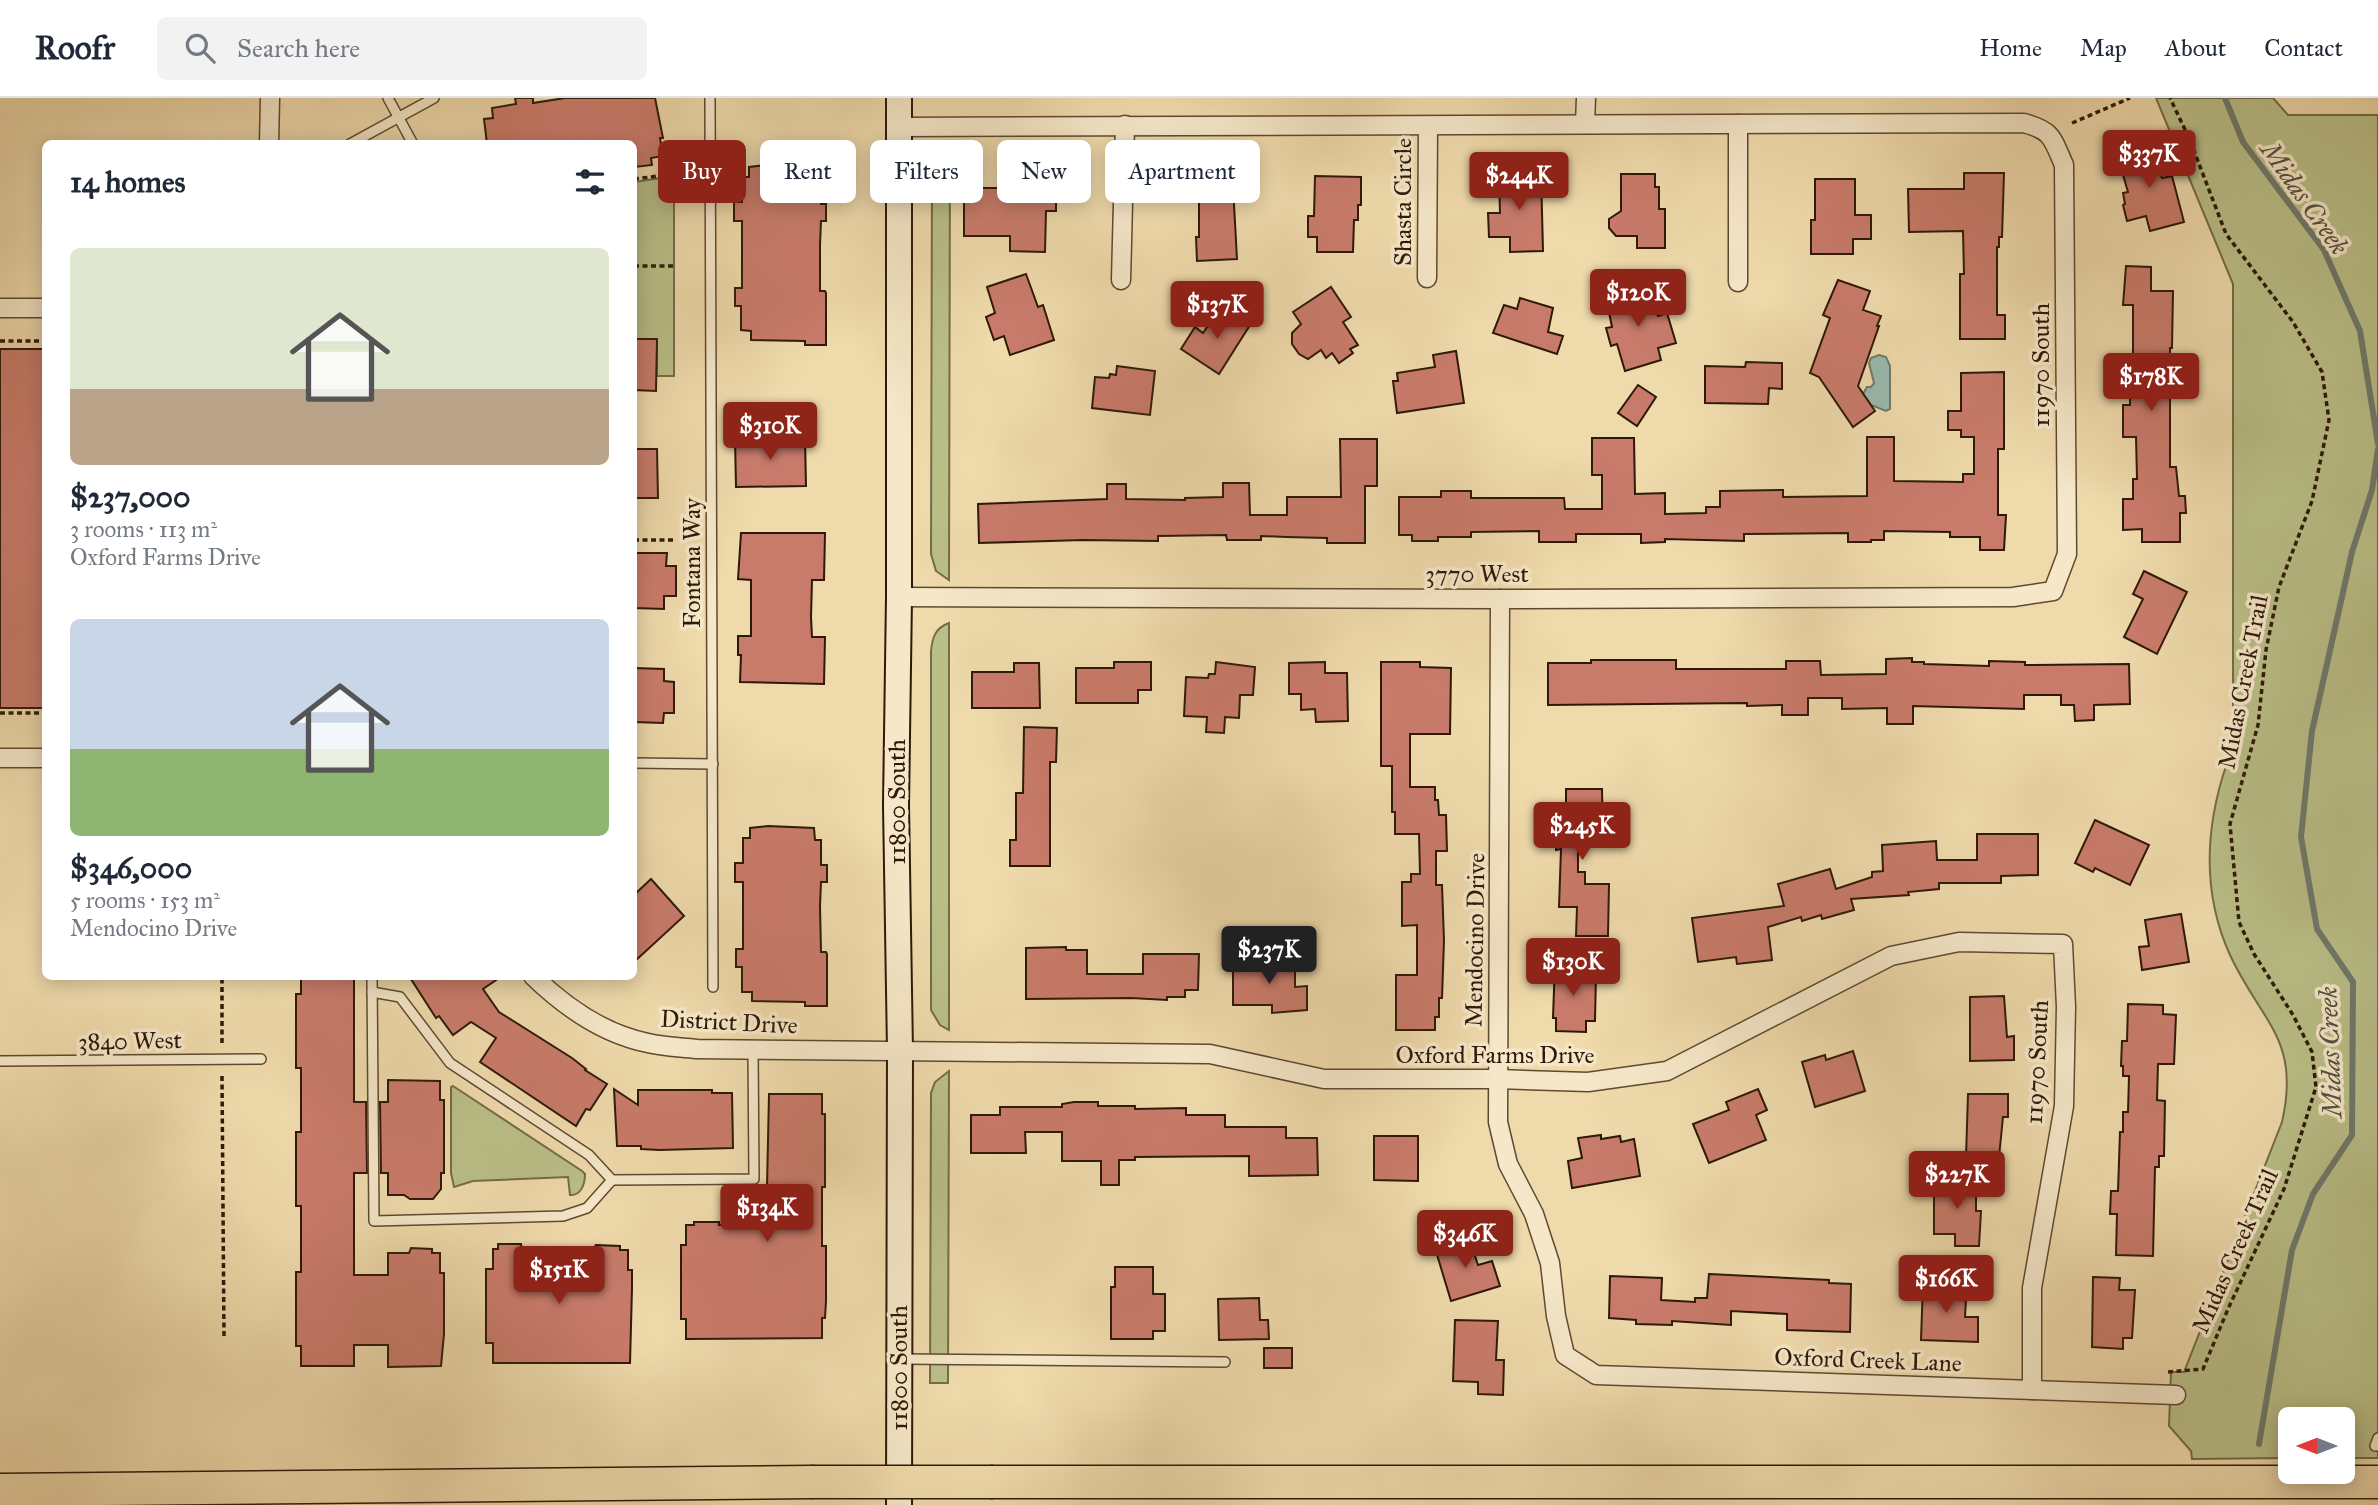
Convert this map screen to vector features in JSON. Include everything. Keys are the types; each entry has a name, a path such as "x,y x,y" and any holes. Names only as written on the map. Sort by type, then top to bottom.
{"highway":[{"path":"0,1490 811,1482 2378,1482"}],"main road":[{"name":"11800 South","path":"899,98 899,597 896,805 900,1051 899,1505"}],"street":[{"path":"269,140 270,98"},
{"path":"1585,124 1586,98"},
{"name":"11970 South","path":"1738,124 2024,123 2042,128 2053,140 2064,165 2067,554 2053,590"},
{"path":"899,127 1738,124 1738,282"},
{"path":"1121,280 1125,125"},
{"name":"Shasta Circle","path":"1427,126 1427,278"},
{"path":"0,308 42,308"},
{"name":"3770 West","path":"899,597 2014,597 2053,590"},
{"name":"Mendocino Drive","path":"1500,599 1498,1122 1508,1164 1534,1214 1550,1263 1556,1316 1565,1354"},
{"path":"0,758 42,758"},
{"name":"Oxford Farms Drive","path":"900,1051 1210,1054 1324,1079 1588,1082 1667,1070 1891,956 1959,942 2063,944"},
{"name":"11970 South","path":"2032,1390 2032,1288 2064,1106 2066,1007 2063,944"},
{"name":"District Drive","path":"537,980 559,1001 601,1028 647,1043 697,1049 900,1051"},
{"name":"Oxford Creek Lane","path":"1565,1354 1596,1375 2176,1395"}],"lane":[{"path":"388,98 411,140"},
{"path":"358,140 434,98"},
{"name":"Fontana Way","path":"710,98 713,987"},
{"path":"637,763 713,764"},
{"path":"372,980 374,1221 563,1216 587,1208 612,1180"},
{"path":"372,992 400,997 450,1063 589,1155 612,1180 754,1179 753,1050"},
{"name":"3840 West","path":"0,1061 261,1059"},
{"path":"899,1359 1225,1362"},
{"path":"2378,1438 2375,1446 2378,1446"}],"path":[{"path":"2072,123 2130,98"},
{"name":"Midas Creek Trail","path":"2168,1372 2203,1369 2284,1189 2316,1087 2312,1052 2239,922 2230,824 2258,725 2266,650 2279,587 2312,502 2329,420 2322,372 2293,322 2227,234 2171,98"},
{"path":"637,179 658,176"},
{"path":"637,266 676,265"},
{"path":"0,341 42,341"},
{"path":"637,540 676,540"},
{"path":"0,713 42,713"},
{"path":"222,980 222,1049"},
{"path":"222,1076 224,1338"}],"green space":[{"path":"2156,98 2273,98 2288,115 2378,115 2378,1458 2356,1458 2356,1407 2278,1407 2278,1458 2192,1459 2191,1451 2169,1426 2171,1372 2184,1372 2282,1122 2286,1094 2286,1070 2282,1050 2275,1032 2230,955 2221,932 2211,885 2214,813 2226,766 2233,766 2233,284"},
{"path":"658,178 658,203 674,203 674,376 657,376 657,339 637,339 637,182"},
{"path":"932,203 950,203 949,580 936,571 931,554"},
{"path":"949,623 949,1030 940,1025 931,1010 931,652 935,634"},
{"path":"949,1071 948,1383 930,1383 931,1093 935,1082"},
{"path":"453,1086 582,1171 585,1178 580,1191 570,1195 568,1177 473,1181 454,1187 451,1173"}],"water":[{"path":"1879,355 1886,357 1890,366 1890,409 1886,411 1871,405 1863,394 1867,387 1874,383 1869,363 1871,358"}],"building":[{"path":"515,98 533,98 533,103 565,98 655,98 663,138 658,140 658,157 651,158 652,165 637,167 637,140 487,140 484,119 493,118 492,108 516,104"},
{"path":"2152,142 2162,178 2172,176 2184,222 2150,231 2146,216 2127,221 2123,193 2128,192 2123,175 2128,173 2122,150"},
{"path":"760,166 760,203 826,204 826,221 821,221 820,291 826,293 826,345 805,345 805,341 751,340 751,331 741,330 741,306 735,306 735,288 742,288 742,221 734,221 734,203 746,203 746,177 749,177 749,167"},
{"path":"1541,173 1543,251 1510,252 1510,237 1489,237 1488,213 1500,213 1499,174"},
{"path":"1964,173 2004,173 2002,237 1999,237 1997,247 1997,315 2005,315 2005,339 1960,339 1960,274 1964,274 1963,231 1909,232 1908,189 1964,189"},
{"path":"1621,174 1655,174 1655,187 1659,187 1659,209 1665,209 1665,248 1637,248 1637,236 1616,236 1609,228 1609,219 1621,211"},
{"path":"1315,176 1361,177 1361,205 1358,205 1358,220 1354,220 1353,252 1317,252 1317,237 1308,237 1308,216 1314,216"},
{"path":"1815,179 1855,179 1855,215 1871,215 1871,239 1853,239 1853,254 1811,254 1811,220 1815,220"},
{"path":"983,188 997,188 997,203 1056,203 1056,211 1046,211 1045,252 1010,251 1010,236 964,236 964,203 983,203"},
{"path":"1199,203 1234,203 1237,259 1197,261 1196,237 1199,237"},
{"path":"2126,266 2151,267 2151,291 2173,291 2170,467 2176,467 2179,496 2185,496 2186,513 2180,513 2180,542 2142,542 2142,529 2123,530 2123,499 2133,499 2133,479 2137,479 2136,437 2123,437 2123,405 2130,405 2130,364 2133,364 2133,305 2123,305"},
{"path":"1026,274 1038,307 1043,305 1054,340 1010,355 1004,336 994,340 986,317 995,313 987,287"},
{"path":"1838,280 1870,291 1863,310 1881,316 1858,386 1875,411 1853,427 1819,377 1810,373 1830,318 1823,315"},
{"path":"1331,287 1351,317 1343,322 1358,345 1350,349 1353,353 1339,363 1332,353 1326,358 1321,350 1308,359 1299,354 1292,344 1292,333 1301,324 1293,312"},
{"path":"1644,287 1647,297 1651,296 1658,316 1667,313 1676,343 1658,348 1661,360 1625,371 1617,344 1611,346 1606,328 1612,327 1606,298"},
{"path":"1520,298 1553,308 1548,332 1563,336 1557,354 1493,333 1504,305 1517,309"},
{"path":"1224,308 1250,325 1219,374 1181,349 1195,327 1203,333"},
{"path":"637,339 657,339 656,391 637,390"},
{"path":"0,349 42,349 42,708 0,708"},
{"path":"1456,351 1464,403 1397,413 1393,381 1398,381 1397,373 1435,367 1433,355"},
{"path":"1746,362 1782,363 1782,389 1769,388 1768,404 1705,403 1705,366 1745,367"},
{"path":"1117,366 1155,371 1150,415 1092,408 1095,377 1109,378 1110,374 1116,375"},
{"path":"2004,372 2004,449 1998,449 1998,515 2006,515 2004,550 1980,550 1980,537 1950,537 1950,532 1884,531 1884,540 1871,542 1848,542 1848,533 1744,534 1744,541 1665,539 1665,542 1641,543 1641,534 1576,534 1576,542 1539,542 1539,531 1471,532 1471,537 1438,537 1438,541 1412,541 1412,535 1399,535 1399,497 1441,497 1441,491 1471,491 1471,498 1564,498 1565,509 1602,509 1602,475 1592,475 1592,438 1634,438 1635,494 1665,493 1665,514 1706,513 1706,507 1720,507 1720,491 1783,490 1783,497 1867,496 1867,437 1894,437 1894,481 1963,482 1963,474 1974,474 1974,437 1961,437 1961,430 1948,430 1948,411 1961,411 1961,373"},
{"path":"1638,385 1656,397 1637,426 1618,413"},
{"path":"805,438 806,486 736,487 735,439"},
{"path":"1340,439 1377,439 1377,486 1365,486 1365,543 1327,543 1327,538 1261,536 1261,540 1227,540 1226,535 1158,536 1158,541 979,543 978,504 1107,499 1107,484 1126,484 1126,499 1185,500 1223,497 1223,483 1249,483 1250,515 1287,515 1287,497 1341,497"},
{"path":"637,449 657,449 658,498 637,498"},
{"path":"741,533 825,533 824,580 812,580 811,617 812,637 825,637 824,684 740,682 741,655 738,655 738,636 751,636 751,580 738,579"},
{"path":"637,553 667,553 666,566 676,566 676,596 664,596 664,609 637,608"},
{"path":"2144,571 2187,592 2157,654 2124,637 2143,599 2133,594"},
{"path":"1912,658 1912,662 1924,664 1989,666 1989,661 2025,662 2025,665 2129,664 2130,704 2094,705 2094,720 2075,721 2074,705 2061,705 2061,695 2024,695 2024,709 1913,706 1913,724 1887,724 1887,708 1842,709 1842,698 1808,698 1808,715 1782,715 1782,705 1747,706 1747,703 1548,705 1548,663 1676,660 1676,669 1786,669 1786,661 1820,661 1821,675 1886,674 1886,659"},
{"path":"1114,662 1151,662 1151,690 1138,690 1138,703 1076,703 1076,668 1114,668"},
{"path":"1216,662 1255,667 1253,695 1240,695 1239,718 1225,717 1224,733 1206,732 1207,717 1184,716 1186,677 1208,678 1209,674 1215,674"},
{"path":"1325,662 1325,673 1347,673 1348,721 1316,722 1315,709 1301,710 1301,694 1289,694 1289,663"},
{"path":"1381,662 1420,662 1420,667 1451,668 1450,734 1410,734 1410,787 1435,787 1439,815 1446,815 1447,851 1436,851 1436,885 1442,885 1444,940 1442,998 1439,998 1439,1017 1435,1017 1435,1030 1396,1030 1396,975 1417,975 1417,925 1402,926 1402,882 1411,882 1411,874 1420,874 1419,834 1395,834 1392,766 1381,766"},
{"path":"1014,663 1039,663 1040,708 972,708 972,672 1014,672"},
{"path":"637,668 664,669 664,681 674,682 674,713 664,713 663,723 637,722"},
{"path":"1024,727 1057,728 1056,762 1050,762 1050,866 1010,866 1010,840 1016,840 1016,793 1023,793"},
{"path":"1566,789 1602,789 1603,838 1578,838 1578,872 1585,872 1585,884 1609,884 1608,936 1576,936 1577,907 1559,907 1561,849 1556,850 1556,815 1566,815"},
{"path":"2095,820 2149,845 2130,885 2095,868 2093,872 2075,863"},
{"path":"750,828 814,828 815,840 821,840 821,865 827,865 827,882 821,882 820,906 821,952 827,954 827,1006 805,1006 805,1002 752,1001 752,992 742,992 742,967 736,967 736,949 743,949 743,882 735,882 735,863 743,863 743,838 750,838"},
{"path":"1977,834 2038,834 2038,875 2001,876 2001,883 1939,883 1939,889 1908,892 1909,895 1851,899 1854,910 1822,919 1821,915 1802,921 1801,917 1768,927 1772,960 1737,964 1736,957 1698,962 1692,918 1784,906 1778,884 1830,869 1836,889 1872,877 1872,872 1883,871 1882,845 1936,841 1937,860 1977,860"},
{"path":"651,879 684,916 637,959 637,892"},
{"path":"2181,914 2189,962 2142,970 2139,947 2149,946 2145,920"},
{"path":"1066,947 1066,950 1087,950 1087,974 1143,974 1143,954 1199,954 1198,990 1185,990 1185,997 1167,997 1167,1000 1026,999 1026,948"},
{"path":"1295,962 1295,987 1307,986 1307,1010 1272,1013 1272,1005 1233,1005 1233,963"},
{"path":"1555,962 1579,962 1579,975 1596,975 1595,1021 1586,1021 1586,1032 1556,1031 1556,1018 1553,1018"},
{"path":"301,980 354,980 354,1102 366,1102 367,1173 354,1173 354,1275 388,1275 388,1253 409,1253 411,1248 432,1249 432,1253 440,1253 440,1273 444,1273 441,1366 388,1367 388,1345 354,1345 354,1366 301,1366 301,1346 296,1346 296,1272 301,1272 301,1206 296,1206 296,1132 301,1132 301,1068 296,1068 296,994 301,994"},
{"path":"412,980 496,980 483,989 499,1012 572,1058 607,1084 576,1126 480,1062 496,1038 471,1022 453,1035 439,1016 436,1018"},
{"path":"2004,996 2007,1037 2014,1036 2014,1060 1970,1061 1970,997"},
{"path":"2128,1004 2163,1005 2163,1014 2176,1015 2174,1064 2158,1064 2157,1100 2165,1101 2164,1156 2159,1156 2159,1167 2155,1167 2153,1256 2116,1255 2117,1214 2110,1214 2111,1191 2118,1191 2123,1112 2128,1112 2129,1076 2123,1076 2121,1066 2122,1041 2127,1041"},
{"path":"1853,1051 1865,1091 1815,1107 1802,1062 1825,1055 1826,1060"},
{"path":"388,1080 440,1081 440,1100 444,1100 444,1173 441,1173 441,1189 433,1199 388,1195 388,1173 381,1173 380,1102 388,1102"},
{"path":"614,1089 638,1105 638,1090 712,1090 712,1093 732,1093 733,1148 659,1150 641,1149 641,1146 617,1146"},
{"path":"1758,1089 1767,1110 1756,1115 1766,1140 1709,1163 1693,1124 1729,1110 1726,1102"},
{"path":"769,1094 822,1094 822,1114 825,1114 825,1187 822,1187 822,1246 826,1246 826,1301 825,1318 822,1318 822,1338 686,1339 686,1319 681,1319 681,1245 686,1245 686,1225 694,1225 694,1222 719,1222 719,1225 769,1225"},
{"path":"1968,1094 2008,1094 2008,1117 2003,1117 1999,1157 1966,1157"},
{"path":"1098,1102 1098,1106 1135,1106 1135,1109 1186,1108 1186,1115 1225,1115 1225,1127 1286,1127 1286,1138 1317,1138 1318,1175 1249,1176 1249,1156 1135,1157 1135,1160 1119,1160 1119,1185 1101,1185 1101,1161 1062,1161 1062,1132 1025,1132 1026,1153 971,1153 971,1115 1000,1115 1000,1107 1062,1107 1062,1104"},
{"path":"1601,1135 1601,1139 1620,1136 1621,1142 1634,1139 1640,1176 1572,1188 1568,1161 1582,1158 1578,1138"},
{"path":"1374,1136 1418,1136 1418,1181 1374,1180"},
{"path":"1934,1179 1970,1179 1970,1193 1976,1193 1976,1211 1981,1211 1979,1246 1955,1246 1955,1234 1934,1234"},
{"path":"1469,1238 1478,1265 1492,1261 1500,1286 1451,1301 1435,1248"},
{"path":"498,1244 521,1244 522,1249 592,1250 596,1245 620,1246 620,1250 628,1250 628,1270 632,1270 630,1363 493,1363 493,1343 486,1343 486,1269 493,1269 493,1249 498,1249"},
{"path":"1115,1267 1153,1267 1153,1294 1165,1294 1165,1331 1153,1331 1153,1339 1111,1339 1111,1287 1115,1287"},
{"path":"1709,1274 1829,1280 1829,1283 1851,1284 1850,1332 1787,1330 1787,1314 1731,1311 1731,1325 1672,1321 1672,1325 1636,1324 1636,1320 1609,1318 1610,1276 1662,1278 1661,1300 1695,1302 1695,1298 1707,1298"},
{"path":"2093,1277 2120,1278 2119,1290 2135,1290 2132,1338 2123,1338 2123,1349 2092,1347"},
{"path":"1923,1283 1960,1284 1960,1298 1966,1299 1965,1317 1978,1317 1978,1342 1921,1340"},
{"path":"1259,1298 1260,1320 1268,1320 1269,1339 1219,1340 1218,1299"},
{"path":"1455,1320 1498,1321 1496,1360 1504,1360 1503,1395 1478,1394 1478,1382 1453,1381"},
{"path":"1264,1348 1292,1348 1292,1368 1264,1368"}],"waterway":[{"name":"Midas Creek","path":"2225,98 2243,142 2324,250 2360,331 2378,444"},
{"name":"Midas Creek","path":"2259,1444 2292,1250 2313,1194 2352,1135 2353,982 2317,929 2301,837 2312,731 2352,552 2372,490 2378,449"}]}
